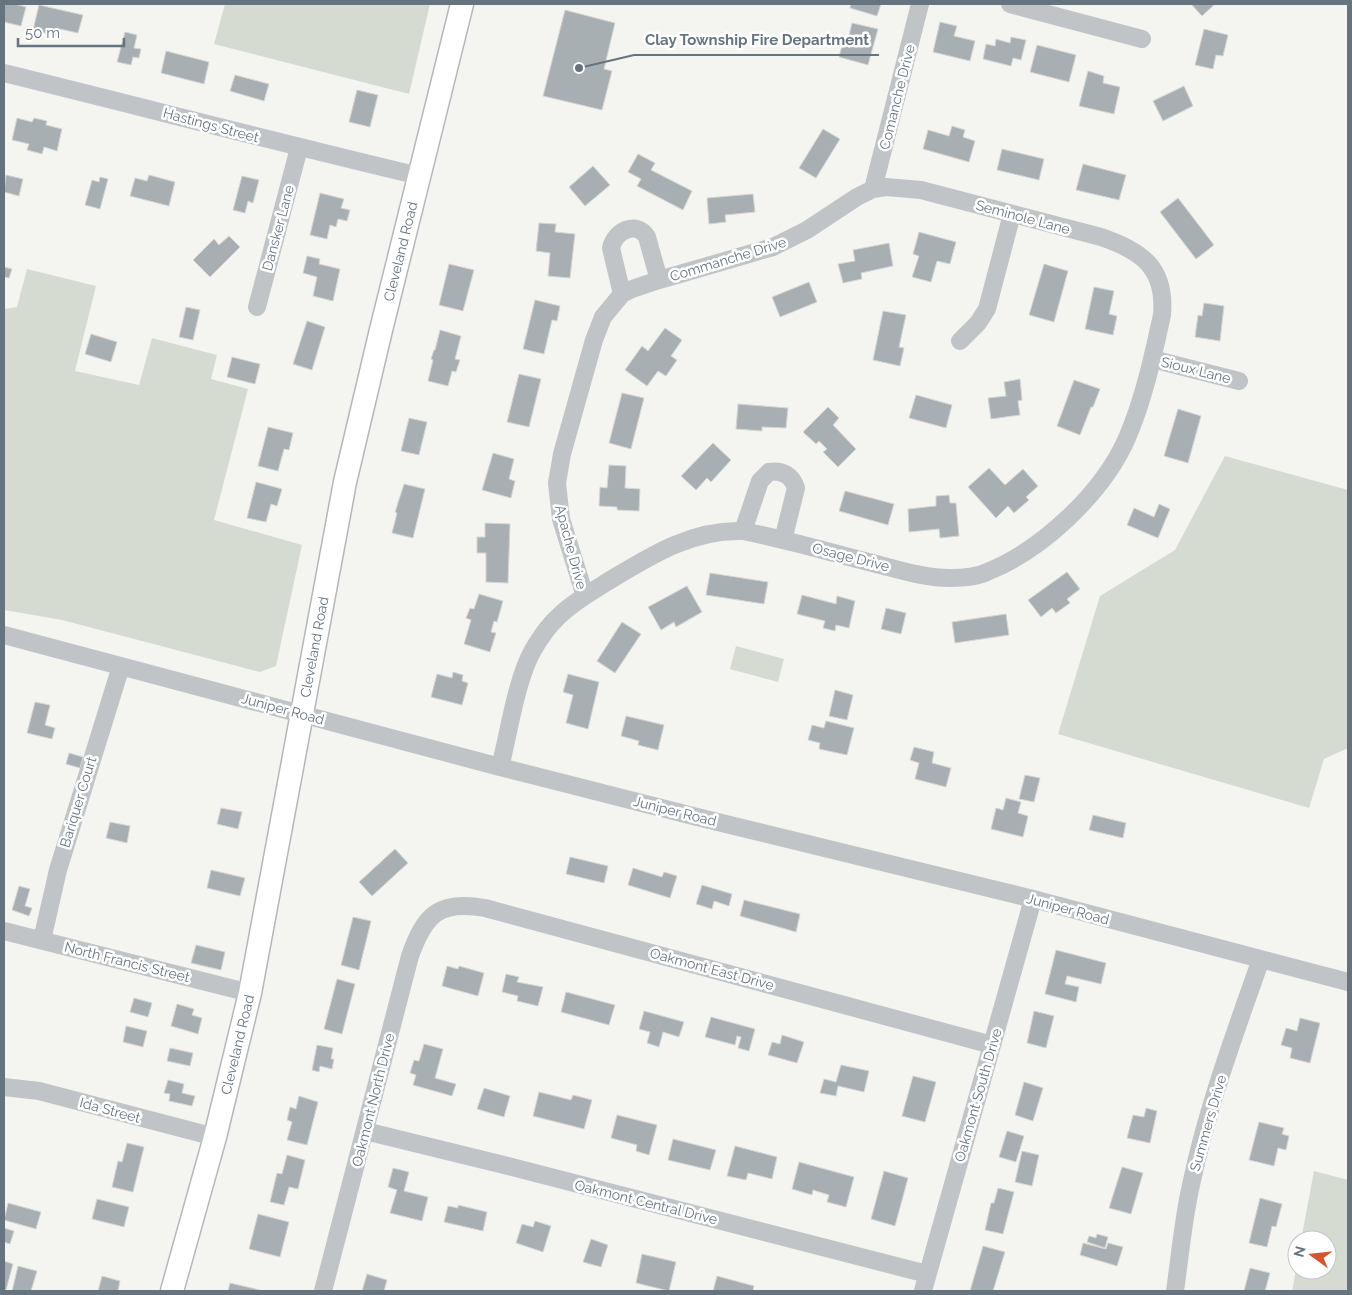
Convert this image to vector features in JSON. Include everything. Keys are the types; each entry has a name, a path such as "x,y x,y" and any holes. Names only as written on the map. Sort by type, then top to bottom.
{"main road":[{"name":"Cleveland Road","path":"172,1291 215,1137 250,993 345,482 462,4"}],"street":[{"name":"Comanche Drive","path":"873,190 920,4"},
{"path":"1010,4 1142,39"},
{"name":"Hastings Street","path":"4,73 299,148 419,176"},
{"name":"Dansker Lane","path":"257,307 299,148"},
{"name":"Seminole Lane","path":"873,190 886,187 921,190 1101,237 1119,243 1141,256 1152,267 1158,278"},
{"name":"Commanche Drive","path":"659,280 773,247 807,230 857,196 873,190"},
{"path":"960,341 978,323 987,309 1012,214"},
{"path":"622,294 611,248 613,241 625,230 638,229 647,237 659,280"},
{"name":"Osage Drive","path":"584,596 639,563 678,543 717,531 743,531 922,575 950,578 986,573 1012,560 1049,534 1078,507 1100,482 1127,439 1143,393 1162,314 1163,302 1158,278"},
{"name":"Apache Drive","path":"500,767 520,682 532,652 556,618 584,596 561,519 557,483 562,454 594,340 603,317 622,294 659,280"},
{"name":"Sioux Lane","path":"1152,359 1239,381"},
{"path":"743,531 760,481 769,472 780,471 794,481 796,488 783,540"},
{"name":"Juniper Road","path":"4,635 500,767 1033,899 1348,982"},
{"name":"Bariquer Court","path":"42,940 58,870 121,666"},
{"name":"Oakmont South Drive","path":"923,1291 1033,899"},
{"name":"Oakmont East Drive","path":"433,914 457,905 485,908 992,1044"},
{"name":"Oakmont North Drive","path":"323,1291 410,956 423,925 433,914"},
{"name":"North Francis Street","path":"4,931 250,993"},
{"name":"Summers Drive","path":"1175,1291 1191,1184 1226,1061 1261,959"},
{"name":"Ida Street","path":"4,1088 39,1091 215,1137"},
{"name":"Oakmont Central Drive","path":"365,1131 927,1274"}],"shaded area":[{"path":"225,4 430,4 409,94 214,44"},
{"path":"27,269 96,286 75,371 139,385 152,338 217,355 211,379 248,389 214,520 302,545 276,666 260,672 62,620 4,610 4,309 17,307"},
{"path":"1225,456 1348,490 1348,748 1324,759 1309,808 1058,734 1100,596 1175,550"},
{"path":"736,646 784,659 778,682 730,669"},
{"path":"1314,1171 1348,1180 1348,1291 1292,1291 1294,1280 1337,1280 1337,1230 1303,1230"}],"building":[{"path":"4,4 26,7 21,26 4,22"},
{"path":"851,4 881,4 877,16 850,8"},
{"path":"1191,4 1215,4 1202,16"},
{"path":"39,5 83,15 78,33 60,29 59,37 33,30"},
{"path":"565,10 615,23 604,69 612,71 602,110 543,96"},
{"path":"940,22 957,26 954,36 975,41 970,61 933,52"},
{"path":"852,23 878,29 868,65 839,57 844,38 848,39"},
{"path":"1204,29 1228,35 1223,56 1216,55 1213,69 1195,65"},
{"path":"125,32 137,35 134,48 141,49 139,58 133,57 131,65 117,62"},
{"path":"1011,37 1026,40 1021,60 1013,58 1011,66 983,59 986,44 995,46 996,39 1010,43"},
{"path":"1037,45 1076,55 1069,82 1030,72"},
{"path":"166,51 209,62 204,84 161,73"},
{"path":"1088,71 1104,76 1103,83 1120,87 1114,114 1079,106"},
{"path":"235,75 269,84 264,101 230,91"},
{"path":"1184,86 1193,106 1163,121 1153,101"},
{"path":"357,90 378,95 370,127 349,122"},
{"path":"17,118 32,122 34,118 47,121 46,125 62,129 57,151 44,147 42,154 27,150 29,144 12,140"},
{"path":"952,126 965,130 963,137 975,141 969,162 923,149 928,130 949,136"},
{"path":"823,129 840,139 816,178 799,168"},
{"path":"1002,149 1044,159 1039,180 997,170"},
{"path":"638,154 655,163 651,170 692,191 683,210 637,186 641,179 628,172"},
{"path":"1083,164 1126,175 1119,200 1076,190"},
{"path":"593,166 610,185 585,206 569,187"},
{"path":"6,175 23,179 19,196 4,192"},
{"path":"149,175 175,182 169,206 130,196 135,178 147,181"},
{"path":"242,176 259,180 253,203 248,201 245,213 233,210"},
{"path":"100,177 108,179 100,209 85,205 92,180 99,182"},
{"path":"320,193 344,199 341,208 350,210 347,221 338,219 336,227 330,225 327,239 310,235"},
{"path":"753,194 755,212 725,215 726,222 709,224 707,198"},
{"path":"1178,198 1214,245 1196,259 1160,212"},
{"path":"539,223 556,224 555,232 575,234 570,278 548,276 550,253 536,251"},
{"path":"919,232 956,242 950,264 937,261 931,282 912,277 919,256 913,254"},
{"path":"229,236 240,247 210,277 193,260 214,239 219,245"},
{"path":"889,243 893,266 861,273 862,279 843,283 838,264 855,261 853,250"},
{"path":"307,256 320,259 319,264 340,269 333,301 313,296 317,277 303,273"},
{"path":"449,264 474,270 463,311 439,305"},
{"path":"1044,264 1068,271 1054,322 1029,315"},
{"path":"4,267 12,269 9,278 4,277"},
{"path":"809,282 817,302 780,317 772,297"},
{"path":"1094,287 1114,291 1109,314 1117,316 1113,335 1085,329"},
{"path":"535,300 560,306 557,321 552,320 544,354 523,349"},
{"path":"1204,303 1224,306 1220,341 1195,337 1198,315 1202,316"},
{"path":"186,307 200,310 193,340 179,337"},
{"path":"883,311 906,315 899,347 904,348 900,366 873,360"},
{"path":"307,321 325,327 312,370 293,364"},
{"path":"665,328 682,340 671,356 677,360 666,376 658,371 647,386 625,370 642,346 648,351"},
{"path":"440,330 461,336 455,359 460,360 456,372 452,371 448,386 428,381 433,360 431,359"},
{"path":"91,334 117,342 111,362 85,354"},
{"path":"232,357 260,364 255,384 227,377"},
{"path":"519,374 541,379 529,427 507,422"},
{"path":"1020,379 1022,400 1018,401 1020,415 991,419 988,398 1006,396 1004,382"},
{"path":"1074,380 1100,389 1080,435 1057,426"},
{"path":"622,393 644,398 631,449 609,443"},
{"path":"916,395 952,405 946,428 909,418"},
{"path":"738,404 788,408 786,428 762,427 762,431 736,429"},
{"path":"828,407 839,418 833,425 856,449 838,467 823,452 827,449 819,441 816,444 803,432"},
{"path":"1178,409 1201,416 1188,463 1164,456"},
{"path":"409,418 427,422 419,455 401,451"},
{"path":"268,427 293,433 289,450 284,449 278,471 258,466"},
{"path":"713,443 731,460 711,482 707,478 696,490 681,476"},
{"path":"493,453 514,459 509,479 515,481 511,498 482,490"},
{"path":"609,465 626,466 625,488 640,489 639,511 617,510 617,507 599,506 600,487 607,488"},
{"path":"989,468 1005,485 1023,469 1038,486 1026,497 1029,500 1014,513 1008,506 996,518 968,487"},
{"path":"256,482 282,489 277,506 271,504 266,522 247,518"},
{"path":"404,484 425,489 413,538 392,533 397,513 395,512"},
{"path":"845,491 894,504 888,525 839,511"},
{"path":"949,495 950,503 956,503 959,536 940,538 939,529 909,532 908,509 936,506 936,496"},
{"path":"1159,504 1170,509 1158,538 1127,525 1134,508 1154,517"},
{"path":"485,523 510,524 508,583 486,582 486,553 477,553 477,537 485,537"},
{"path":"1067,572 1080,589 1067,599 1070,603 1056,613 1052,608 1041,617 1028,600"},
{"path":"710,573 768,582 764,604 706,595"},
{"path":"687,586 702,612 676,627 674,622 661,630 648,607"},
{"path":"479,594 503,601 497,622 494,621 491,632 496,633 490,652 464,644 471,620 466,618 470,608 474,609"},
{"path":"802,595 836,604 837,596 855,601 849,628 836,625 835,631 823,628 825,621 797,614"},
{"path":"886,608 906,613 901,634 881,629"},
{"path":"1006,614 1009,635 955,643 952,622"},
{"path":"622,622 641,634 615,673 597,661"},
{"path":"453,672 463,675 462,681 468,683 462,705 431,697 437,674 452,678"},
{"path":"568,674 599,682 588,729 566,723 573,695 563,692"},
{"path":"835,690 853,695 847,720 829,716"},
{"path":"35,702 50,705 45,725 55,728 52,739 27,733"},
{"path":"626,716 664,725 658,750 638,745 639,741 621,736"},
{"path":"826,721 854,728 847,755 819,749 820,743 808,740 812,725 824,728"},
{"path":"914,747 934,752 932,763 951,768 946,787 915,779 919,763 910,760"},
{"path":"69,753 83,757 80,768 66,764"},
{"path":"1025,775 1040,778 1034,802 1019,799"},
{"path":"1006,798 1021,802 1018,813 1028,816 1023,837 991,829 996,808 1003,810"},
{"path":"221,808 242,812 238,829 217,824"},
{"path":"1093,815 1126,823 1123,838 1089,830"},
{"path":"110,822 130,826 127,843 106,838"},
{"path":"395,849 408,863 372,896 359,882"},
{"path":"570,857 608,866 604,883 566,874"},
{"path":"633,868 662,877 664,872 677,876 670,898 628,885"},
{"path":"211,870 245,878 240,896 207,888"},
{"path":"702,885 732,894 729,906 714,901 712,909 696,904"},
{"path":"19,886 30,889 25,906 32,908 29,916 12,910"},
{"path":"744,900 800,914 796,932 740,916"},
{"path":"353,917 371,921 359,970 341,965"},
{"path":"196,945 225,952 221,970 191,963"},
{"path":"1056,950 1106,963 1101,984 1067,976 1065,984 1079,987 1076,1002 1045,994"},
{"path":"447,966 458,969 459,966 484,973 478,996 442,986"},
{"path":"506,974 519,977 517,982 543,987 538,1006 517,1001 518,996 502,992"},
{"path":"337,979 355,984 342,1034 324,1029"},
{"path":"566,992 615,1005 609,1025 561,1012"},
{"path":"134,998 152,1003 148,1017 130,1012"},
{"path":"177,1004 194,1009 192,1015 202,1018 198,1034 171,1026"},
{"path":"644,1011 684,1022 679,1037 663,1032 659,1047 647,1043 650,1032 639,1029"},
{"path":"1034,1011 1054,1016 1046,1048 1027,1043"},
{"path":"711,1017 755,1029 749,1051 738,1048 741,1037 737,1036 735,1045 705,1037"},
{"path":"1300,1018 1320,1023 1310,1063 1290,1058 1292,1048 1281,1045 1286,1028 1297,1031"},
{"path":"126,1026 147,1031 143,1047 123,1042"},
{"path":"782,1035 804,1042 797,1063 768,1055 772,1042 780,1044"},
{"path":"424,1044 443,1049 435,1078 456,1084 452,1096 413,1085 416,1075 410,1073 414,1060 419,1061"},
{"path":"317,1045 333,1048 331,1059 334,1059 332,1069 320,1066 319,1072 312,1070"},
{"path":"170,1048 193,1053 190,1066 167,1061"},
{"path":"841,1065 869,1071 864,1092 838,1086 836,1096 820,1093 824,1079 836,1082"},
{"path":"913,1076 936,1082 925,1122 902,1116"},
{"path":"168,1080 184,1084 182,1093 195,1096 192,1106 169,1101 170,1094 164,1093"},
{"path":"1024,1082 1043,1088 1033,1121 1015,1115"},
{"path":"484,1088 510,1096 504,1117 477,1109"},
{"path":"539,1092 571,1100 573,1095 592,1100 584,1129 533,1116"},
{"path":"299,1096 318,1102 307,1145 287,1140 292,1122 287,1120 290,1107 296,1109"},
{"path":"1146,1108 1157,1111 1150,1143 1127,1138 1133,1115 1144,1117"},
{"path":"617,1115 657,1125 649,1155 636,1151 637,1145 611,1138"},
{"path":"1259,1122 1284,1128 1282,1134 1289,1136 1286,1150 1278,1148 1274,1166 1249,1160"},
{"path":"1007,1131 1024,1136 1016,1162 999,1157"},
{"path":"673,1139 716,1150 710,1170 668,1160"},
{"path":"127,1143 144,1147 133,1192 112,1187 118,1161 122,1162"},
{"path":"735,1146 777,1157 772,1179 748,1173 746,1180 727,1176"},
{"path":"1022,1151 1039,1155 1032,1186 1015,1182"},
{"path":"287,1155 305,1160 298,1189 289,1187 284,1205 270,1202 277,1173 282,1174"},
{"path":"799,1162 854,1177 846,1207 827,1202 829,1195 813,1190 812,1195 792,1189"},
{"path":"1122,1167 1143,1173 1131,1214 1109,1208"},
{"path":"393,1168 409,1172 404,1191 428,1197 422,1221 390,1213 397,1190 388,1187"},
{"path":"884,1171 908,1178 895,1226 871,1219"},
{"path":"998,1188 1014,1192 1003,1234 985,1230 991,1203 994,1203"},
{"path":"1260,1198 1282,1204 1276,1227 1272,1226 1267,1247 1249,1243"},
{"path":"97,1199 129,1207 124,1227 92,1219"},
{"path":"8,1203 41,1212 36,1229 4,1220"},
{"path":"458,1205 487,1212 483,1231 444,1222 448,1206 458,1208"},
{"path":"258,1214 289,1222 280,1257 249,1249"},
{"path":"535,1221 551,1226 543,1252 516,1243 522,1224 533,1227"},
{"path":"4,1228 14,1231 10,1244 4,1242"},
{"path":"1097,1234 1108,1237 1105,1248 1087,1242 1089,1236 1096,1238"},
{"path":"591,1239 608,1245 601,1267 583,1262"},
{"path":"1083,1243 1106,1249 1108,1243 1123,1247 1117,1266 1080,1255"},
{"path":"983,1246 1005,1252 993,1291 970,1291"},
{"path":"642,1254 676,1262 669,1291 636,1283"},
{"path":"4,1261 13,1264 6,1290 4,1289"},
{"path":"18,1266 37,1271 31,1291 12,1291"},
{"path":"1250,1268 1270,1273 1265,1291 1244,1291"},
{"path":"367,1274 387,1280 384,1291 362,1291"},
{"path":"102,1276 120,1281 118,1291 98,1291"},
{"path":"717,1276 754,1286 753,1291 713,1291"},
{"path":"230,1283 264,1291 228,1291"}],"place":[{"name":"Clay Township Fire Department","path":"579,68"}]}
